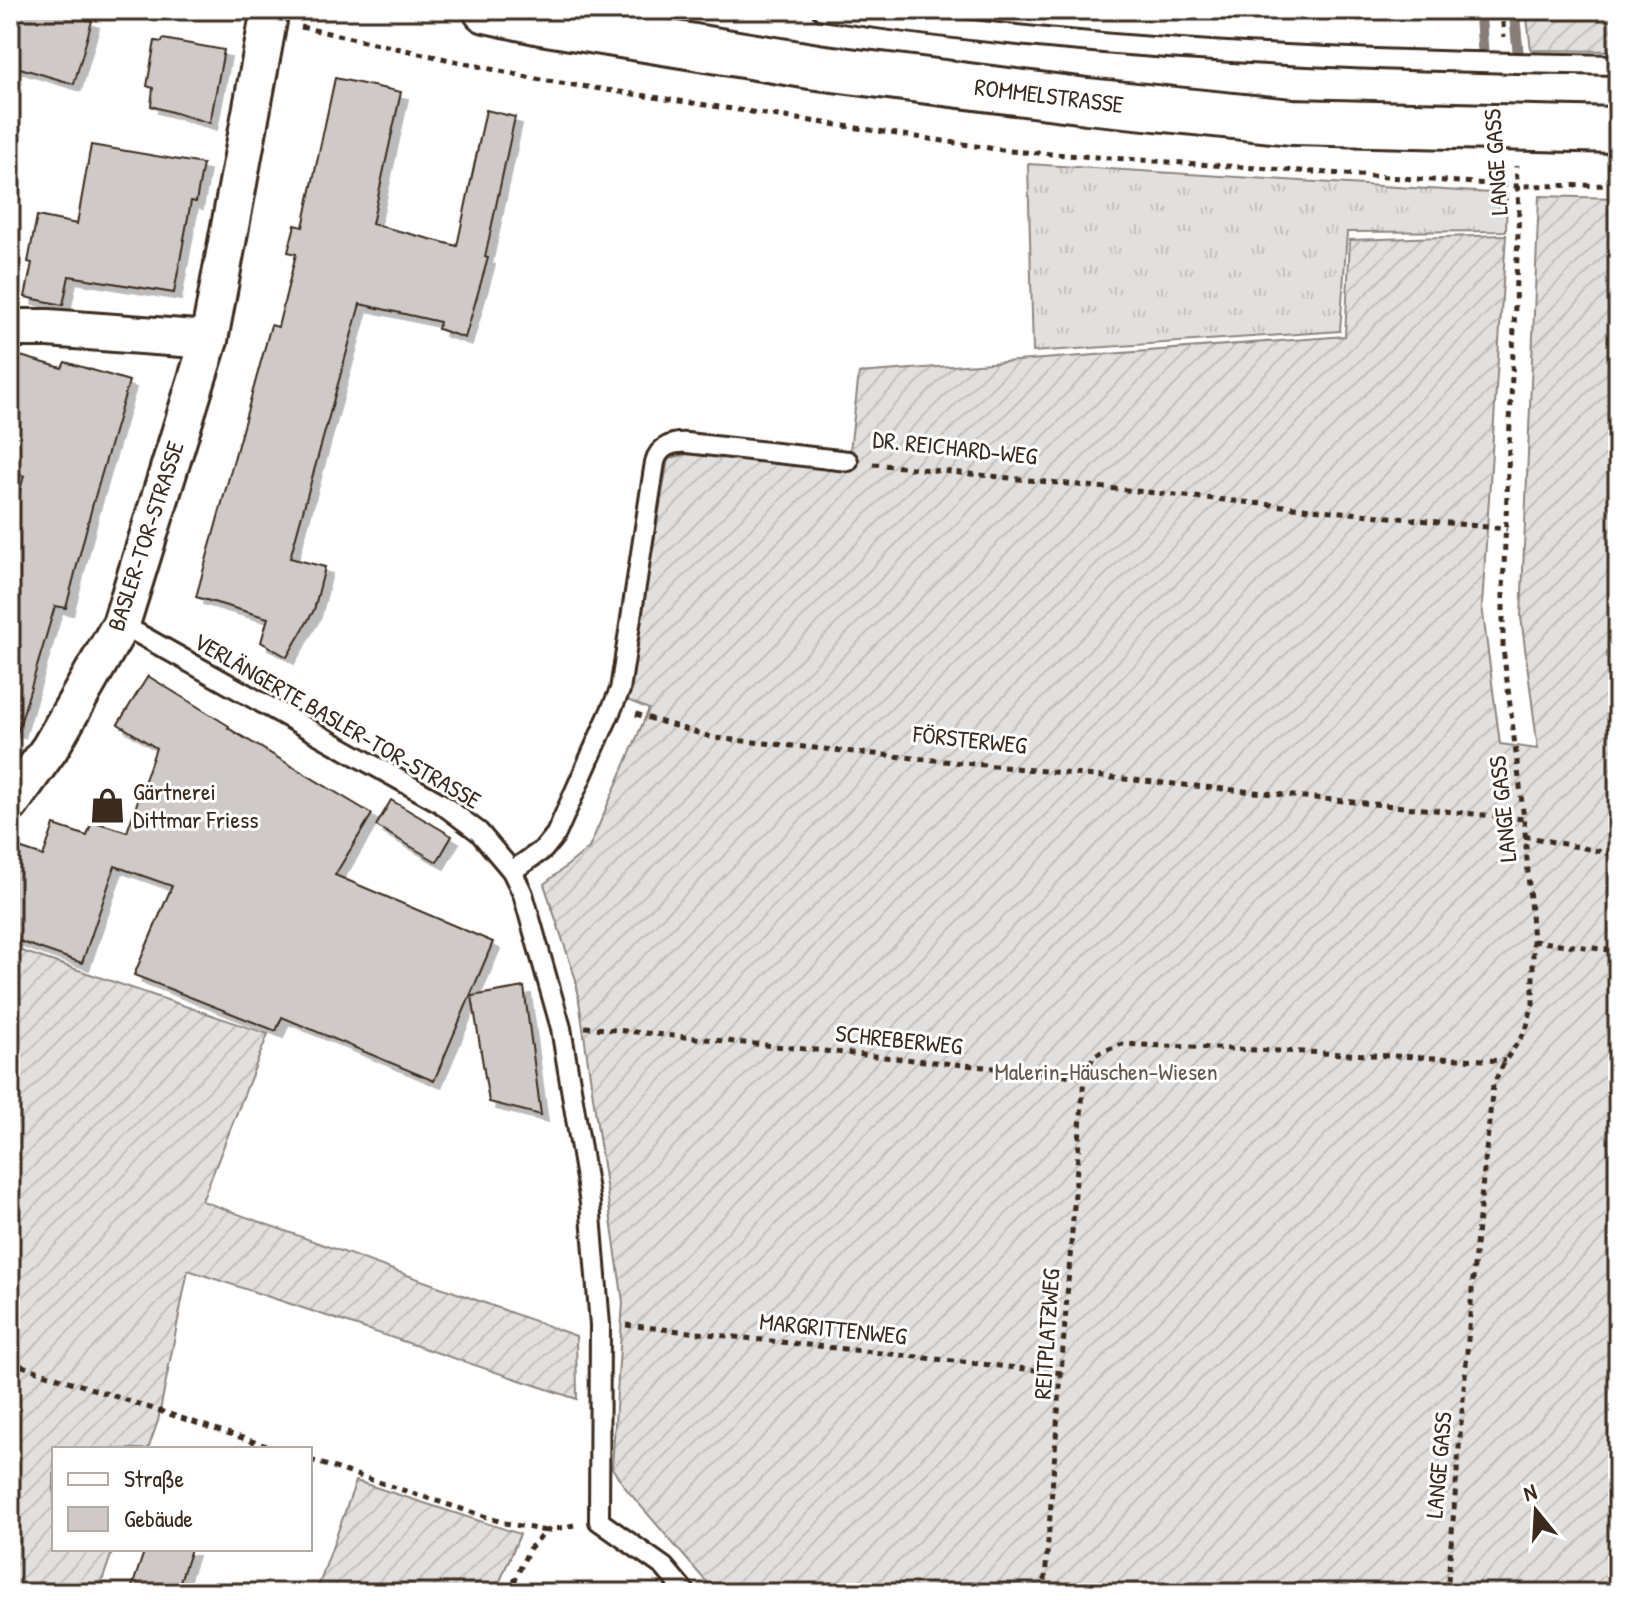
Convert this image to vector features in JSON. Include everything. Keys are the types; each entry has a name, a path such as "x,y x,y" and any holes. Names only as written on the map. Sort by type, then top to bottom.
{"main road":[{"name":"ROMMELSTRASSE","path":"486,10 541,22 817,67 1087,101 1292,122 1618,130"}],"street":[{"name":"BASLER-TOR-STRASSE","path":"10,804 50,748 121,624 209,340 269,15"},
{"path":"10,328 209,340"}],"lane":[{"path":"822,10 914,24 1228,54 1618,65"},
{"name":"DR. REICHARD-WEG","path":"613,706 620,690 655,462 660,450 676,443 687,443 848,461"},
{"name":"VERLÄNGERTE BASLER-TOR-STRASSE","path":"121,624 439,802 479,832 512,871 536,938 561,1028 590,1203 600,1325 599,1521"},
{"path":"512,871 544,849 556,834 613,706"},
{"path":"599,1521 664,1567 686,1593"}],"path":[{"path":"1502,10 1506,63"},
{"path":"269,15 541,80 1009,151 1518,186 1618,185"},
{"name":"LANGE GASS","path":"1447,1593 1475,1255 1493,1085 1526,1030 1533,1004 1533,941 1524,819 1503,648 1518,186 1513,127"},
{"name":"DR. REICHARD-WEG","path":"848,461 1507,529"},
{"name":"FÖRSTERWEG","path":"613,706 714,738 1524,819"},
{"path":"1524,836 1618,855"},
{"path":"1533,941 1618,951"},
{"name":"SCHREBERWEG","path":"561,1028 577,1026 1084,1077"},
{"path":"1084,1077 1094,1055 1122,1044 1505,1061"},
{"name":"REITPLATZWEG","path":"1044,1593 1084,1077"},
{"name":"MARGRITTENWEG","path":"600,1325 623,1324 1063,1373"},
{"path":"10,1362 270,1447"},
{"path":"312,1461 505,1523 546,1531 599,1521"},
{"path":"509,1593 529,1549 546,1531"}],"green space":[{"path":"1526,10 1618,10 1618,51 1531,50"},
{"path":"1028,164 1507,194 1506,231 1347,232 1340,331 1033,352"},
{"name":"Malerin-Häuschen-Wiesen","path":"1539,196 1618,198 1618,1593 716,1593 627,1490 612,1468 623,1302 576,980 544,884 589,848 649,709 627,700 668,459 694,452 848,468 859,373 1345,336 1350,240 1506,235 1482,606 1500,744 1538,749 1521,617"},
{"path":"10,947 268,1034 202,1201 576,1336 577,1399 188,1270 158,1421 149,1447 52,1447 52,1551 112,1551 98,1593 10,1593"},
{"path":"356,1481 520,1534 495,1593 316,1593"}],"building":[{"path":"10,10 60,10 92,21 74,84 10,65"},
{"path":"163,39 224,50 210,123 151,106 153,88 147,86 155,41 162,42"},
{"path":"335,78 401,92 372,224 457,246 486,110 515,117 485,257 488,258 465,338 438,329 440,322 360,304 290,558 325,567 314,610 287,657 261,642 268,618 196,597 271,325 278,327 296,254 288,252 295,225 303,227"},
{"path":"91,145 203,164 196,202 191,201 174,293 69,276 63,305 25,297 37,216 77,224"},
{"path":"10,353 62,368 65,362 129,381 66,608 55,606 18,731 10,730 10,526 24,476 10,471"},
{"path":"148,676 372,814 335,875 493,942 434,1081 282,1017 276,1031 134,975 172,886 115,866 82,963 10,938 10,845 43,856 54,825 87,836 92,821 127,832 156,748 118,724"},
{"path":"391,800 452,836 437,862 376,826"},
{"path":"524,987 541,1115 489,1102 472,996"},
{"path":"144,1551 190,1551 176,1593 130,1593"}],"waterway":[{"path":"1480,10 1483,51"},
{"path":"1514,10 1518,51"}],"place":[{"name":"Gärtnerei Dittmar Friess","path":"107,806"}]}
